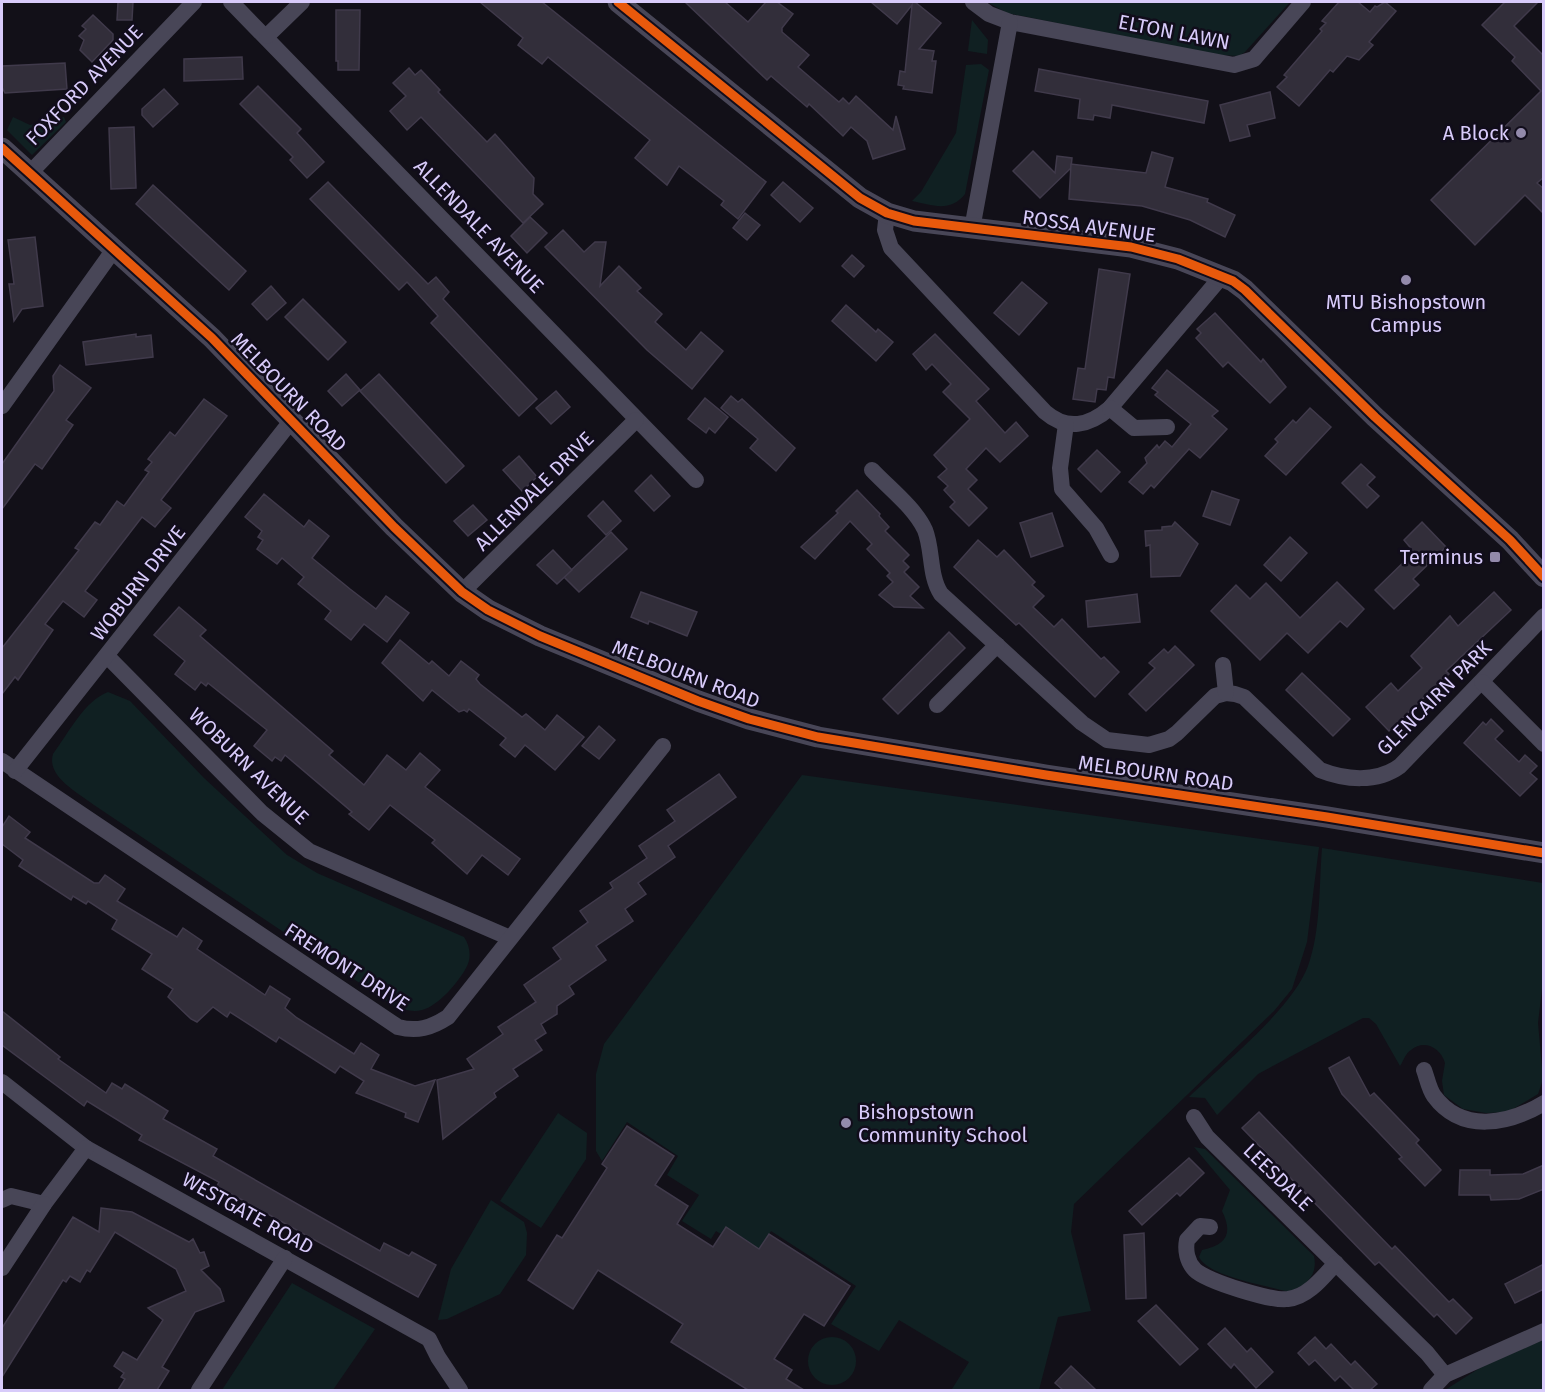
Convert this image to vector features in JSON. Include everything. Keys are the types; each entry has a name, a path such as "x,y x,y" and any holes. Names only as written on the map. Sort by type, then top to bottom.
{"street":[{"name":"FOXFORD AVENUE","path":"30,173 194,2"},
{"name":"ALLENDALE AVENUE","path":"231,2 267,36 696,480"},
{"path":"267,36 302,2"},
{"name":"ROSSA AVENUE","path":"618,2 860,198 887,213 914,221 1157,252 1222,276 1245,290 1375,417 1510,540 1544,577"},
{"name":"ELTON LAWN","path":"973,2 989,14 1010,22 1234,65 1254,59 1303,2"},
{"path":"972,228 1010,22"},
{"name":"MELBOURN ROAD","path":"2,147 212,338 394,527 462,592 515,624 648,681 749,718 818,737 1046,776 1328,817 1544,853"},
{"path":"887,213 885,230 891,248 1045,412 1066,424 1090,422 1110,408 1222,276"},
{"path":"2,406 115,249"},
{"path":"1110,408 1134,428 1167,427"},
{"name":"WOBURN DRIVE","path":"8,766 107,656 292,420"},
{"name":"ALLENDALE DRIVE","path":"462,592 636,420"},
{"path":"1066,424 1060,468 1062,489 1096,528 1111,555"},
{"path":"872,470 920,521 926,536 936,584 942,594 1082,723 1107,740 1149,745 1169,739 1206,702 1226,693 1223,665"},
{"name":"GLENCAIRN PARK","path":"1226,693 1244,697 1320,770 1332,775 1371,779 1383,776 1400,766 1544,616"},
{"path":"937,705 997,645"},
{"name":"WOBURN AVENUE","path":"107,656 262,813 309,851 510,938"},
{"path":"1482,682 1544,744"},
{"name":"FREMONT DRIVE","path":"8,766 398,1027 425,1029 448,1017 663,746"},
{"path":"1424,1070 1433,1095 1446,1108 1471,1121 1512,1120 1544,1103"},
{"name":"WESTGATE ROAD","path":"2,1082 86,1148 429,1339 460,1390"},
{"name":"LEESDALE","path":"1194,1117 1207,1137 1427,1353 1445,1376"},
{"path":"2,1268 44,1204 86,1148"},
{"path":"2,1200 11,1196 44,1204"},
{"path":"1210,1227 1200,1226 1187,1240 1187,1254 1194,1269 1228,1284 1277,1300 1301,1296 1336,1263"},
{"path":"199,1390 285,1258"},
{"path":"1431,1390 1445,1376 1544,1331"}],"shaded area":[{"path":"987,2 1290,2 1239,56 1218,55 1007,13"},
{"path":"972,20 988,40 987,54 968,51"},
{"path":"981,64 989,70 965,194 947,206 934,206 912,201 921,192 956,133 966,65"},
{"path":"13,117 30,125 64,117 66,122 32,155 7,130"},
{"path":"108,692 130,701 204,778 287,855 317,873 464,937 470,956 468,964 453,987 441,999 422,1010 411,1011 394,1006 65,784 54,770 53,754 84,710 99,696"},
{"name":"Bishopstown Community School","path":"802,775 1319,847 1307,942 1292,989 1274,1011 1074,1204 1071,1232 1091,1311 1058,1317 1039,1390 952,1389 969,1362 899,1320 879,1351 831,1324 856,1286 771,1231 760,1250 726,1228 721,1234 716,1231 711,1239 682,1221 699,1195 667,1175 678,1156 627,1122 602,1161 596,1151 596,1074 604,1044"},
{"path":"1322,848 1543,883 1544,972 1538,1023 1543,1079 1538,1094 1508,1112 1486,1113 1463,1109 1444,1095 1442,1081 1445,1063 1436,1049 1426,1045 1416,1047 1407,1053 1400,1066 1376,1024 1369,1018 1363,1018 1258,1074 1217,1115 1205,1098 1189,1097 1272,1018 1300,983 1308,966 1315,938"},
{"path":"558,1113 587,1133 586,1159 541,1228 500,1201"},
{"path":"1194,1147 1205,1149 1314,1256 1312,1275 1300,1287 1288,1292 1239,1279 1214,1270 1199,1257 1202,1250 1217,1245 1226,1237 1227,1226 1222,1211 1230,1190"},
{"path":"491,1200 524,1222 527,1233 526,1255 500,1294 447,1319 438,1320 451,1269"},
{"path":"292,1283 375,1329 333,1390 222,1390"},
{"path":"827,1337 837,1337 849,1344 856,1356 856,1366 849,1378 837,1385 827,1385 812,1374 808,1366 808,1356 819,1341"},
{"path":"1543,1340 1543,1390 1445,1390 1483,1366"}],"building":[{"path":"118,2 133,2 132,20 117,20"},
{"path":"480,2 542,2 766,182 738,219 721,205 724,201 679,166 667,185 635,158 650,140 548,57 542,64 518,45 523,38"},
{"path":"685,2 725,2 748,22 766,2 777,2 793,14 782,28 782,32 809,55 798,67 839,102 843,98 849,104 856,96 893,130 896,116 905,149 873,159 867,141 851,127 843,136 809,104 807,107 771,76 767,80"},
{"path":"871,2 915,2 941,23 919,49 934,51 932,61 936,61 932,93 903,89 904,86 898,85 900,71 905,72 912,5 897,24"},
{"path":"1339,2 1358,2 1370,12 1375,6 1385,2 1396,11 1369,42 1373,45 1359,60 1347,56 1333,72 1330,70 1299,106 1277,87 1287,77 1284,75 1322,31 1320,29 1326,23 1322,21"},
{"name":"A Block","path":"1505,2 1538,2 1514,26 1544,56 1544,177 1537,183 1544,189 1544,214 1525,195 1475,245 1431,200 1541,91 1512,61 1515,57 1482,25"},
{"path":"336,10 360,10 359,70 338,70"},
{"path":"93,15 113,34 113,40 92,62 80,50 84,40 79,36 86,29 82,26"},
{"path":"242,57 243,79 184,81 184,59"},
{"path":"65,63 67,89 5,93 2,87 2,66"},
{"path":"409,68 415,75 421,70 440,90 438,92 487,142 495,134 534,178 533,194 543,204 523,223 421,117 407,130 390,111 406,96 393,83"},
{"path":"1039,69 1208,101 1204,123 1112,105 1110,118 1094,115 1093,120 1078,118 1080,99 1035,91"},
{"path":"258,86 301,129 297,133 324,162 307,178 290,160 293,157 240,104"},
{"path":"164,89 178,104 153,127 142,115 142,109"},
{"path":"1270,92 1275,118 1247,125 1250,136 1230,141 1220,105"},
{"path":"134,127 136,188 111,189 109,128"},
{"path":"1033,151 1055,173 1057,156 1072,158 1071,168 1040,198 1013,171"},
{"path":"1152,152 1173,158 1165,187 1208,199 1207,202 1235,215 1225,237 1190,220 1142,206 1069,199 1071,164 1146,173"},
{"path":"328,182 428,284 436,277 449,292 443,299 537,399 519,416 431,323 438,316 407,282 399,290 310,199"},
{"path":"783,182 813,208 800,222 771,195"},
{"path":"153,185 246,271 229,290 136,204"},
{"path":"745,213 760,225 747,240 733,228"},
{"path":"530,217 547,233 527,253 511,236"},
{"path":"563,230 584,252 595,242 606,242 600,286 619,266 641,288 637,291 662,314 655,322 686,350 701,332 723,351 692,389 647,350 545,247"},
{"path":"35,237 43,306 22,309 14,321 9,284 14,284 8,240"},
{"path":"852,255 864,266 854,277 842,266"},
{"path":"1099,269 1130,274 1114,378 1108,377 1106,390 1097,389 1095,402 1073,399 1078,368 1085,369"},
{"path":"1022,282 1047,303 1019,335 994,313"},
{"path":"271,286 286,303 267,320 252,304"},
{"path":"303,299 346,342 328,360 285,317"},
{"path":"846,305 876,332 878,329 893,342 876,361 832,321"},
{"path":"1215,313 1261,362 1263,359 1286,387 1270,403 1228,362 1223,367 1196,338 1201,333 1197,329"},
{"path":"136,334 136,337 151,335 153,357 86,365 83,342"},
{"path":"935,334 989,389 976,401 1005,433 1016,422 1028,436 1000,462 986,448 966,469 977,480 968,489 987,508 969,526 950,507 955,502 944,490 948,486 938,477 947,469 934,455 970,419 943,392 951,384 932,364 926,370 913,354"},
{"path":"60,365 91,388 66,420 73,425 42,469 35,464 2,509 2,464 54,391 53,376"},
{"path":"1167,370 1218,411 1212,416 1227,429 1200,458 1189,449 1154,488 1151,485 1143,494 1129,482 1147,463 1145,458 1157,445 1159,448 1165,441 1172,447 1191,424 1155,395 1158,392 1152,388"},
{"path":"346,374 360,390 342,406 328,391"},
{"path":"379,374 464,466 446,483 360,391"},
{"path":"556,391 570,407 551,424 536,408"},
{"path":"731,396 738,402 742,399 795,448 776,471 750,448 758,439 721,408"},
{"path":"705,398 728,417 715,433 709,428 706,433 688,419"},
{"path":"204,399 227,416 161,500 171,508 155,527 142,517 85,591 97,600 84,617 63,601 45,624 53,630 18,680 15,677 2,694 2,648 79,550 75,548 95,522 100,525 117,501 124,506 149,472 145,470 152,462 148,459 170,432 175,436"},
{"path":"1310,408 1331,427 1286,475 1265,456 1278,442 1275,439 1293,420 1296,423"},
{"path":"1097,450 1120,472 1101,492 1078,469"},
{"path":"519,456 537,477 522,491 503,470"},
{"path":"1361,464 1375,477 1367,485 1379,496 1367,508 1342,483"},
{"path":"651,475 670,496 654,511 635,491"},
{"path":"857,490 889,527 885,531 909,555 903,561 909,567 904,572 919,587 910,596 923,608 894,607 879,595 893,582 887,576 890,573 867,549 872,544 850,521 815,559 801,547 838,513 836,511"},
{"path":"1212,491 1239,500 1230,525 1203,516"},
{"path":"264,494 304,527 309,520 329,536 312,558 376,609 386,596 409,613 387,642 364,624 351,640 325,619 331,611 298,584 304,577 282,558 277,564 257,549 263,540 258,537 262,531 245,517"},
{"path":"603,501 621,521 606,535 588,516"},
{"path":"473,505 487,520 468,536 454,521"},
{"path":"1052,513 1063,546 1031,557 1020,523"},
{"path":"1175,522 1198,544 1180,576 1151,577 1150,545 1146,546 1145,531 1162,530 1162,527 1172,526"},
{"path":"1422,522 1446,547 1413,579 1419,585 1394,609 1375,590 1414,552 1404,540"},
{"path":"611,532 627,549 579,592 564,577"},
{"path":"1290,537 1307,553 1281,581 1264,565"},
{"path":"978,540 997,557 1004,550 1035,582 1032,585 1044,596 1033,607 1054,627 1062,619 1101,659 1104,657 1119,672 1095,697 1019,623 1016,625 954,567"},
{"path":"553,550 572,570 557,584 537,565"},
{"path":"1337,582 1364,609 1347,627 1340,621 1308,653 1287,633 1260,660 1211,611 1236,585 1250,599 1266,583 1300,618"},
{"path":"641,592 697,612 687,636 649,621 648,624 631,617"},
{"path":"1494,592 1511,610 1446,671 1449,674 1389,731 1366,707 1391,683 1398,691 1422,668 1411,656 1450,616 1458,626"},
{"path":"1137,594 1140,622 1088,627 1086,601"},
{"path":"179,607 206,630 200,636 333,751 329,755 364,785 387,755 406,770 420,753 440,770 425,787 520,859 508,875 482,855 467,874 432,843 435,840 390,805 369,830 349,814 352,812 285,755 281,761 275,757 272,761 254,746 267,730 208,683 206,686 201,682 195,690 175,674 185,661 154,635"},
{"path":"949,632 965,648 898,714 883,699"},
{"path":"400,640 429,664 432,661 449,676 461,661 479,675 476,679 480,684 522,717 526,714 545,730 557,715 584,737 555,770 525,745 515,757 500,745 506,738 469,709 467,712 464,710 459,712 432,690 423,701 382,663"},
{"path":"1175,646 1194,665 1146,711 1129,694 1155,668 1149,663 1164,649 1168,653"},
{"path":"1302,673 1350,719 1333,736 1286,690"},
{"path":"1491,719 1503,731 1495,739 1519,762 1525,755 1537,766 1530,773 1537,779 1520,796 1464,743 1483,722 1486,725"},
{"path":"599,726 615,740 599,759 582,746"},
{"path":"719,774 736,797 668,846 675,857 638,883 646,894 625,909 633,921 596,946 606,960 569,986 574,994 557,1006 557,1014 541,1024 546,1033 535,1040 542,1050 513,1069 518,1076 494,1093 496,1097 443,1139 437,1080 474,1069 467,1059 503,1034 498,1027 536,1002 524,985 561,959 553,948 588,922 580,911 613,888 610,883 647,858 639,846 675,821 667,810"},
{"path":"9,816 30,832 25,838 94,883 99,883 105,875 125,889 117,901 177,937 183,928 202,941 197,949 265,995 270,986 290,999 285,1008 297,1018 354,1054 361,1043 379,1055 371,1069 415,1086 435,1080 418,1122 405,1117 406,1113 356,1093 364,1081 340,1066 335,1073 279,1037 276,1042 230,1012 227,1017 213,1007 197,1022 191,1019 168,997 173,989 142,969 152,954 112,929 117,920 88,901 86,904 73,896 71,900 19,866 23,860 2,844 2,827"},
{"path":"2,1011 60,1057 58,1059 106,1093 112,1083 122,1089 125,1084 168,1111 163,1119 217,1149 213,1156 380,1251 384,1243 409,1256 412,1252 436,1265 418,1297 217,1186 219,1182 139,1140 142,1135 87,1101 84,1106 2,1045"},
{"path":"1349,1057 1370,1096 1374,1093 1419,1140 1416,1143 1441,1170 1425,1186 1399,1159 1402,1157 1342,1094 1329,1068"},
{"path":"1259,1112 1392,1249 1395,1246 1449,1302 1453,1299 1472,1318 1456,1334 1437,1314 1434,1317 1379,1262 1375,1265 1242,1128"},
{"path":"627,1126 674,1156 655,1185 688,1206 677,1224 713,1247 726,1227 759,1249 769,1234 850,1286 824,1326 804,1314 774,1359 792,1370 786,1379 804,1390 748,1390 671,1342 683,1324 598,1270 573,1309 528,1280 557,1235 562,1238 607,1168 602,1164"},
{"path":"1189,1158 1204,1173 1180,1196 1177,1193 1142,1225 1129,1211"},
{"path":"1544,1165 1544,1189 1519,1199 1491,1200 1490,1195 1459,1195 1460,1170 1490,1170 1490,1175 1523,1174"},
{"path":"101,1208 132,1212 189,1242 193,1239 200,1253 204,1252 209,1266 201,1270 220,1289 224,1301 195,1312 162,1367 169,1371 157,1390 118,1390 125,1379 121,1377 124,1373 114,1366 123,1352 137,1360 163,1320 148,1308 186,1291 176,1269 115,1232 90,1272 87,1270 80,1282 70,1276 66,1282 63,1280 2,1377 2,1328 73,1217 99,1232"},
{"path":"1144,1233 1146,1298 1126,1299 1124,1235"},
{"path":"1544,1264 1544,1289 1515,1303 1505,1284"},
{"path":"1156,1305 1198,1349 1180,1365 1138,1321"},
{"path":"1225,1328 1247,1352 1251,1348 1273,1372 1256,1388 1234,1364 1231,1368 1208,1344"},
{"path":"1315,1337 1326,1349 1331,1344 1351,1365 1355,1361 1377,1384 1370,1390 1354,1390 1340,1376 1335,1381 1315,1360 1309,1365 1298,1353"},
{"path":"1071,1366 1096,1390 1063,1390 1055,1383"}],"cycle path":[{"path":"618,2 860,198 887,213 914,221 1131,247 1178,259 1233,281 1245,290 1375,417 1510,540 1544,577"},
{"path":"2,148 212,338 394,527 462,592 488,610 540,636 698,701 749,719 818,737 1544,853"}],"place":[{"name":"A Block","path":"1521,133"},
{"name":"MTU Bishopstown Campus","path":"1406,280"},
{"name":"Terminus","path":"1495,557"},
{"name":"Bishopstown Community School","path":"846,1123"}]}
